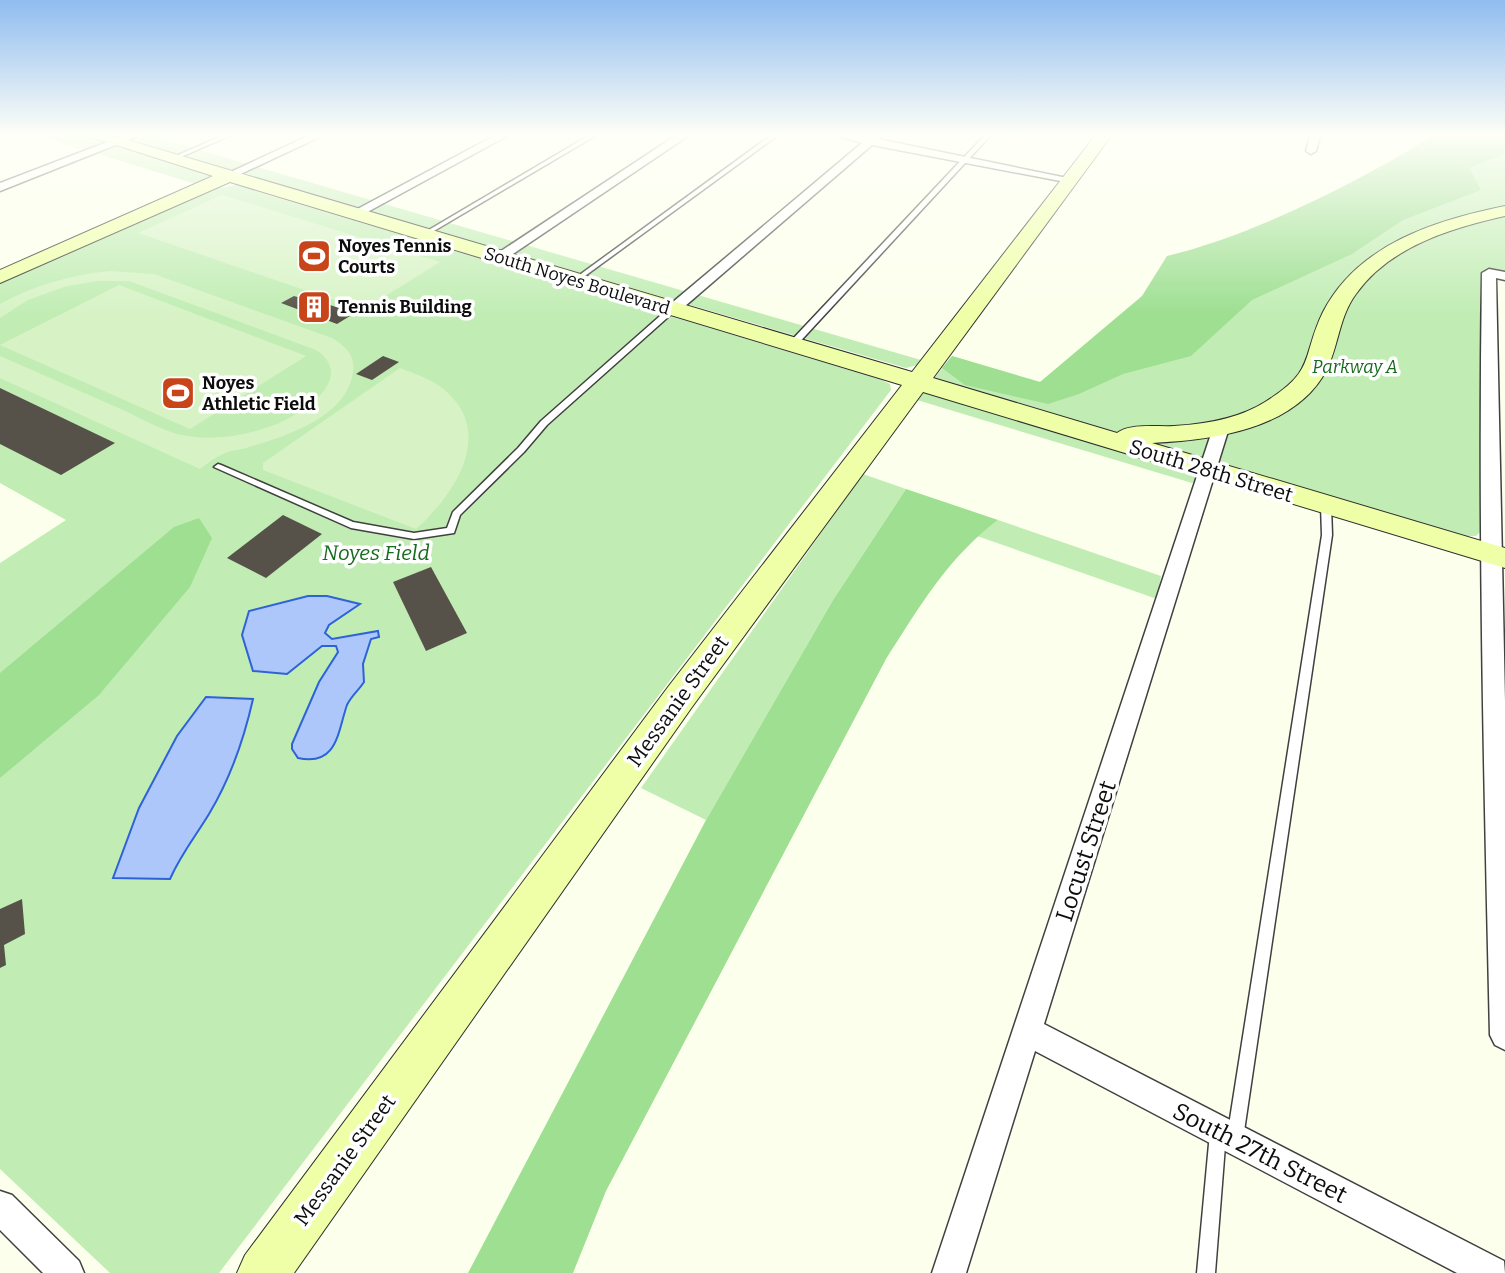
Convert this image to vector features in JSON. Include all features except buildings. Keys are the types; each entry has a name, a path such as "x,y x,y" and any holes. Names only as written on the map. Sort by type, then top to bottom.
{"street":[{"path":"0,278 185,195"},
{"name":"South Noyes Boulevard","path":"295,195 917,382"},
{"path":"356,213 389,195"},
{"path":"499,257 593,195"},
{"path":"672,310 807,195"},
{"name":"Messanie Street","path":"263,1273 680,697 1059,195"},
{"path":"1077,430 1119,437 1165,435 1222,428 1268,411 1311,377 1336,309 1362,276 1387,256 1437,229 1505,211"},
{"path":"1505,276 1489,273 1498,556 1505,1035"},
{"name":"South 28th Street","path":"917,382 1498,556"},
{"name":"Locust Street","path":"949,1273 1222,428"},
{"name":"South 27th Street","path":"1028,1031 1492,1273"},
{"path":"0,1207 67,1273"}],"lane":[{"path":"425,234 491,195"},
{"path":"576,280 692,195"},
{"path":"792,345 931,195"},
{"path":"218,467 351,525 415,536 450,531 456,513 522,450 544,423 672,310"},
{"path":"1206,1273 1226,1136 1325,549 1326,505"}],"green space":[{"name":"Noyes Field","path":"196,195 270,195 890,384 891,390 219,1273 110,1273 0,1169 0,563 66,520 0,483 0,283"},
{"name":"Noyes Tennis Courts","path":"223,195 440,262 363,310 138,233"},
{"path":"315,195 355,195 921,360 917,365 906,368"},
{"path":"1325,195 1467,195 1403,220 1352,254 1252,300 1191,356 1123,374 1079,394 1048,404 965,385 942,368 952,356 1040,382 1142,296 1167,256 1234,235"},
{"name":"Parkway A","path":"1403,195 1505,195 1505,272 1494,271 1482,530 1476,536 1462,536 1226,464 1192,483 917,400 952,356 1040,382"},
{"path":"109,271 154,274 332,338 347,349 352,359 352,377 346,391 325,415 310,424 279,438 226,453 200,469 0,378 0,356 162,429 187,436 210,438 244,434 277,424 305,408 318,398 327,386 331,375 330,365 316,350 129,281 96,281 64,287 28,300 0,318 0,304 26,291 67,278"},
{"name":"Noyes Athletic Field","path":"119,285 306,356 190,429 0,345"},
{"path":"400,368 443,388 462,410 468,428 468,447 454,484 416,529 263,470 263,463"},
{"path":"863,474 906,489 833,600 706,820 641,788"},
{"path":"906,489 998,520 980,534 949,567 886,659 606,1191 573,1273 468,1273 706,820 833,600"},
{"path":"199,518 212,538 190,587 99,695 0,778 0,673 174,527"},
{"path":"998,520 1161,576 1157,599 977,536"}],"water":[{"path":"308,596 327,596 360,604 329,625 325,633 332,639 378,631 379,637 371,639 363,664 364,682 347,705 334,744 329,752 311,759 298,758 292,744 319,682 338,652 336,646 322,646 287,674 253,671 242,635 249,611"},
{"path":"206,697 253,699 235,758 217,801 170,879 113,878 139,808 177,736"}],"place":[{"name":"Noyes Tennis Courts","path":"314,256"},
{"name":"Tennis Building","path":"314,307"},
{"name":"Noyes Athletic Field","path":"178,393"}]}
